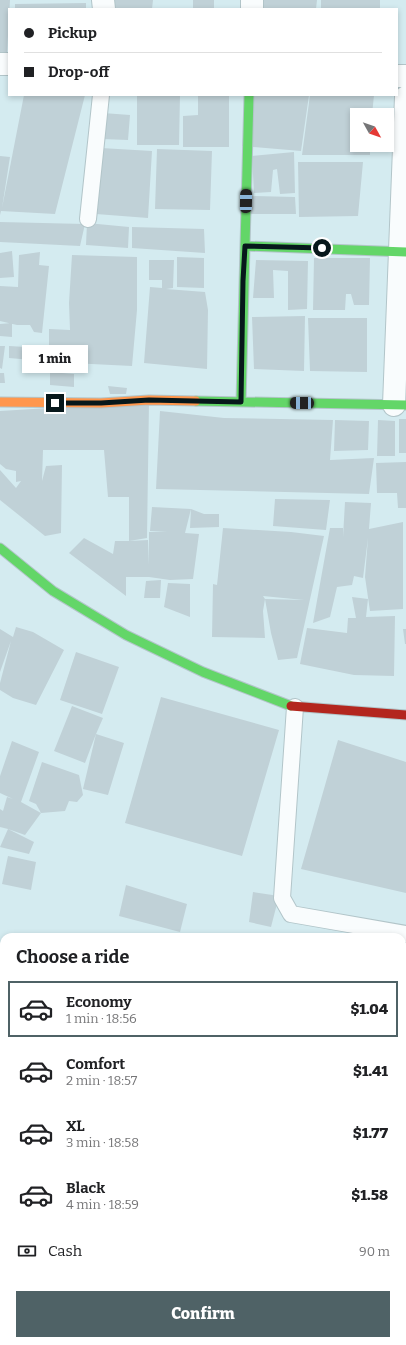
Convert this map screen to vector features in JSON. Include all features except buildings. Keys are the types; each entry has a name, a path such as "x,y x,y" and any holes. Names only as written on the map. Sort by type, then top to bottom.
{"main road":[{"path":"241,402 249,96"},
{"path":"245,246 404,252"},
{"path":"0,402 101,403 149,400 400,405"},
{"path":"0,548 53,591 126,634 203,672 295,707 406,715"}],"street":[{"path":"400,405 406,97"}],"lane":[{"path":"88,219 101,96"},
{"path":"295,707 282,898 291,914 400,933"}],"traffic: fast":[{"path":"245,246 249,96"},
{"path":"241,402 245,246 406,252"},
{"path":"196,401 406,405"},
{"path":"0,548 53,591 126,635 203,672 291,706"}],"traffic: slow":[{"path":"0,402 101,403 149,400 196,401"}],"traffic: jam":[{"path":"291,706 406,715"}],"route":[{"path":"55,403 101,403 149,400 241,402 245,246 322,248"}]}
